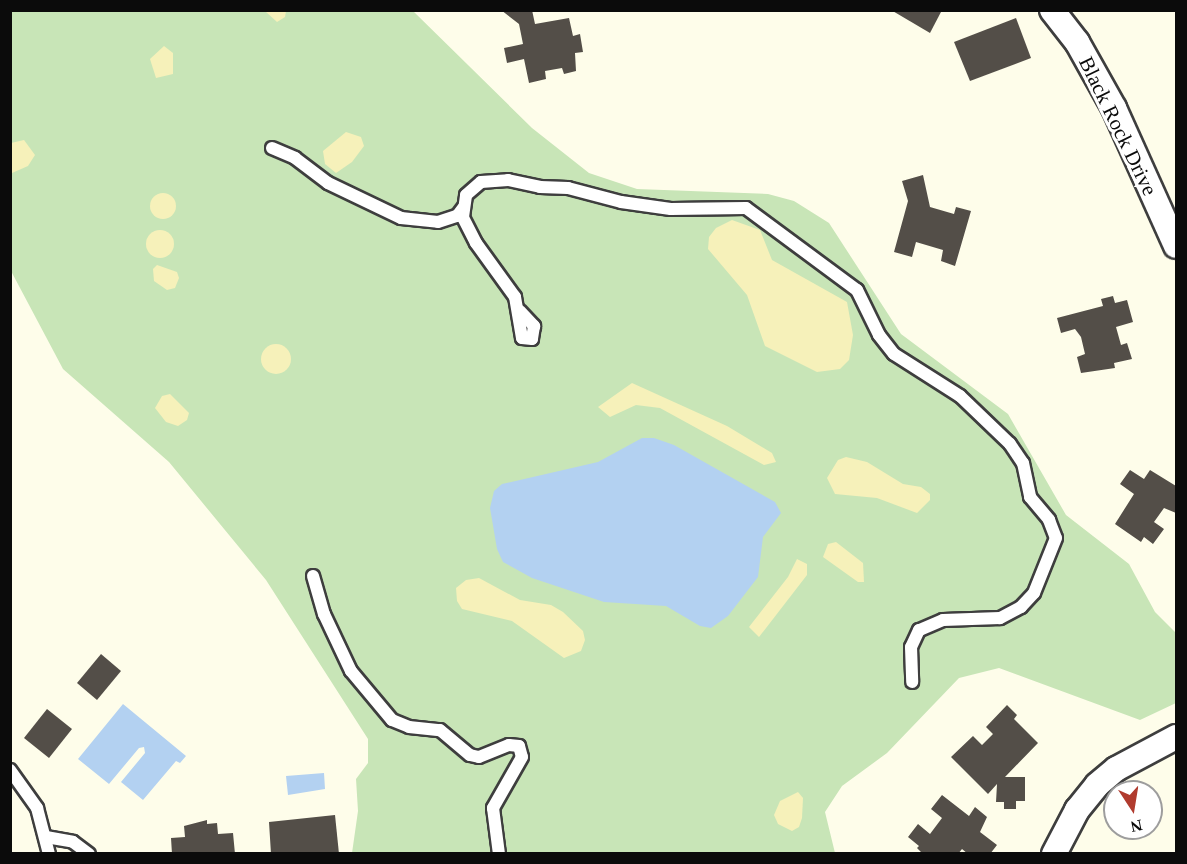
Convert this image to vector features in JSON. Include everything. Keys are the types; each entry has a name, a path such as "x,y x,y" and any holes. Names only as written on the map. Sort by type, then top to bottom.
{"street":[{"name":"Black Rock Drive","path":"1052,10 1077,42 1114,108 1176,246"},
{"path":"1054,854 1077,810 1098,786 1116,769 1176,737"}],"lane":[{"path":"272,148 295,158 319,178 401,218 438,222 457,216 472,187 492,180 568,188 621,202 671,208 746,208 857,290 879,335 898,358 960,396 1000,431 1023,463 1030,497 1049,520 1055,546 1034,593 1021,607 1000,618 943,620 919,630 911,646 912,682"},
{"path":"463,208 468,230 515,297 528,323"},
{"path":"313,576 324,615 351,671 392,720 409,727 440,730 470,755 479,757 509,745 519,746 522,757 493,808 499,854"},
{"path":"10,770 37,808 49,854"},
{"path":"46,837 73,842 89,854"}],"green space":[{"path":"10,11 413,11 532,128 589,173 637,189 768,194 794,201 829,223 901,334 1008,414 1066,515 1129,564 1155,612 1176,633 1176,703 1140,720 999,668 959,678 887,753 842,786 825,812 835,853 352,853 358,811 356,779 368,763 368,739 266,580 169,462 63,369 11,271"}],"sand":[{"path":"265,11 286,11 285,17 277,22"},
{"path":"164,46 173,53 173,74 156,78 150,59"},
{"path":"346,132 361,137 364,146 352,162 336,173 325,164 323,151"},
{"path":"24,140 35,155 28,166 12,173 11,143"},
{"path":"163,193 172,197 176,206 172,215 163,219 154,215 150,206 154,197"},
{"path":"732,220 760,230 772,260 847,302 853,335 849,360 840,369 817,372 765,346 747,295 708,249 709,237 716,228"},
{"path":"160,230 170,234 174,244 170,254 160,258 150,254 146,244 150,234"},
{"path":"157,265 177,272 179,278 175,288 167,290 154,281 153,269"},
{"path":"276,344 286,349 291,359 286,369 276,374 266,369 261,359 266,349"},
{"path":"632,383 727,426 772,453 776,462 764,465 660,408 636,405 610,417 598,407"},
{"path":"170,394 189,413 187,420 178,426 166,422 155,408 162,396"},
{"path":"846,457 867,462 903,484 921,487 930,494 930,500 917,513 877,498 835,494 827,478 838,460"},
{"path":"836,542 863,563 864,582 858,582 823,557 828,544"},
{"path":"797,559 807,564 807,575 759,637 749,627 788,577"},
{"path":"479,578 520,600 551,605 563,612 583,631 585,640 581,651 564,658 512,621 462,609 457,601 456,588 466,580"},
{"path":"798,792 803,798 802,818 799,827 792,831 778,824 774,815 780,801"}],"water":[{"path":"642,438 654,438 674,445 775,502 781,513 763,537 758,577 728,616 711,628 700,626 666,606 604,602 532,578 503,562 497,549 490,508 494,491 502,484 598,462"},
{"path":"123,704 186,756 180,763 176,761 143,800 121,782 145,753 144,747 139,748 109,784 78,759"},
{"path":"324,773 325,789 288,795 286,776"}],"building":[{"path":"501,10 532,10 535,24 569,18 573,36 580,34 583,52 575,53 576,71 564,74 562,68 545,71 546,79 529,83 524,59 507,63 504,48 523,44 519,24"},
{"path":"891,10 942,10 930,33"},
{"path":"1016,18 1031,58 970,81 954,42"},
{"path":"923,175 930,207 954,214 956,207 971,211 955,266 941,261 943,250 916,242 912,257 894,252 908,201 902,181"},
{"path":"1113,296 1115,303 1127,300 1133,322 1116,327 1121,345 1127,343 1132,359 1114,363 1115,368 1081,373 1077,357 1085,354 1081,337 1075,329 1061,333 1057,318 1103,306 1101,299"},
{"path":"1130,470 1144,479 1150,470 1176,486 1176,513 1164,508 1154,522 1164,529 1153,544 1144,537 1141,542 1115,524 1134,494 1120,484"},
{"path":"101,654 121,671 97,700 77,683"},
{"path":"1007,705 1017,715 1014,719 1038,743 1005,777 1025,777 1025,801 1016,801 1016,809 1004,809 1004,802 996,802 997,784 988,794 951,757 973,736 982,745 993,734 986,727"},
{"path":"47,709 72,729 49,758 24,738"},
{"path":"942,795 969,816 975,807 987,817 980,832 997,845 990,854 968,854 962,849 958,854 923,854 917,848 919,846 908,837 918,824 930,834 942,818 931,809"},
{"path":"335,815 339,854 271,854 269,822"},
{"path":"207,820 207,824 217,823 218,834 233,833 235,854 172,854 171,838 185,837 184,826"}]}
